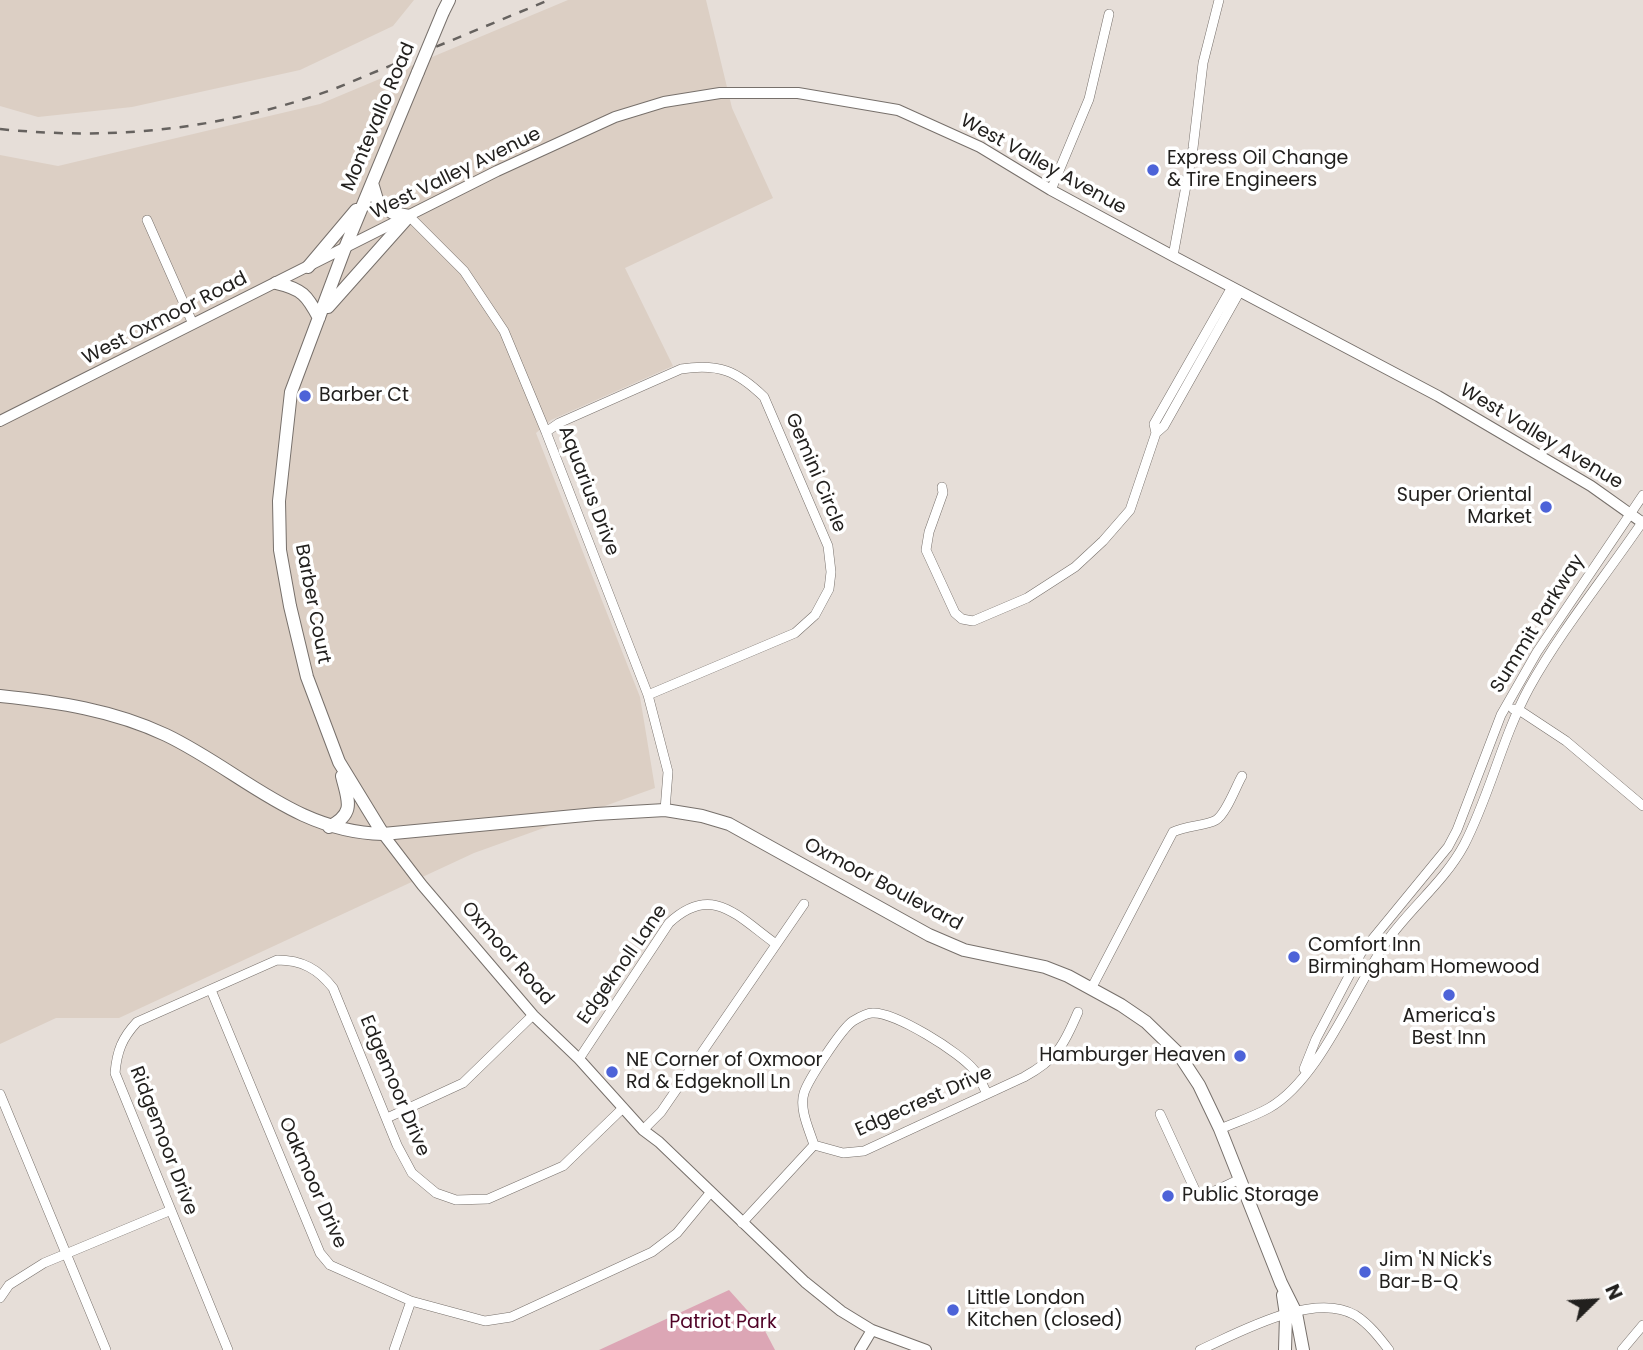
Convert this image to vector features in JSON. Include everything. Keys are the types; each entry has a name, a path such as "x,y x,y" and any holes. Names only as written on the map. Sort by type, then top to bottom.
{"main road":[{"name":"Montevallo Road","path":"345,248 446,6"},
{"path":"372,183 378,203 399,215 409,216"},
{"path":"308,267 366,199"},
{"path":"276,283 302,291 319,318 337,294 409,216"},
{"name":"Barber Court","path":"345,248 291,392 279,501 279,550 307,677 339,762 383,834"},
{"path":"0,696 78,706 124,717 169,737 291,810 330,827 360,834 383,834"},
{"path":"330,827 348,814 349,803 339,762"},
{"name":"Oxmoor Boulevard","path":"383,834 665,810 702,816 729,824 929,935 964,950 1045,967 1091,989 1146,1022 1178,1053 1199,1086 1220,1129 1281,1283 1303,1350"},
{"name":"Oxmoor Boulevard","path":"1285,1350 1291,1314"}],"street":[{"path":"1173,256 1193,148 1203,63 1219,0"},
{"path":"1051,190 1089,99 1109,13"},
{"name":"West Valley Avenue","path":"345,248 497,171 615,117 664,103 720,93 798,93 898,110 980,147 1051,190 1438,396 1591,485 1643,522"},
{"name":"Aquarius Drive","path":"409,216 464,271 504,331 648,695 668,772 665,810"},
{"path":"147,220 193,324"},
{"name":"West Oxmoor Road","path":"0,421 345,248"},
{"path":"942,487 943,493 929,532 926,550 956,613 962,618 973,621 1027,598 1075,567 1130,510 1156,433 1154,424 1169,408 1236,289"},
{"name":"Gemini Circle","path":"546,432 559,423 681,369 700,366 726,369 745,379 764,397 828,546 831,572 829,589 815,615 795,633 648,695"},
{"name":"Summit Parkway","path":"1298,1083 1316,1039 1361,953 1448,847 1501,715 1537,652 1643,495"},
{"name":"Summit Parkway","path":"1220,1129 1270,1108 1298,1083 1333,1035 1373,962 1390,937 1443,877 1463,847 1519,710 1546,657 1643,522"},
{"path":"1506,708 1519,710 1566,741 1643,806"},
{"path":"1091,989 1173,832 1185,826 1216,820 1222,814 1242,776"},
{"name":"Oxmoor Road","path":"383,834 422,885 533,1015 579,1059 643,1130 659,1142 805,1282 841,1311 872,1330 926,1350"},
{"name":"Edgeknoll Lane","path":"579,1059 669,923 684,909 698,904 714,904 728,910 776,944"},
{"path":"643,1130 661,1112 804,904"},
{"name":"Edgemoor Drive","path":"211,990 277,960 291,960 310,966 324,976 333,988 397,1145 412,1173 436,1193 456,1200 488,1199 563,1166 623,1108"},
{"name":"Ridgemoor Drive","path":"211,990 137,1022 124,1037 117,1053 115,1073 169,1211 228,1350"},
{"name":"Oakmoor Drive","path":"211,990 320,1253 330,1265 411,1301 485,1321 511,1317 652,1252 677,1233 710,1193"},
{"name":"Edgecrest Drive","path":"814,1145 844,1153 864,1151 1024,1077 1049,1063 1059,1052 1078,1012"},
{"path":"742,1223 814,1145 803,1109 804,1093 818,1068 851,1022 870,1013 886,1013 898,1018 959,1055 975,1070 987,1094"},
{"path":"387,1118 463,1083 533,1015"},
{"path":"0,1094 5,1123 106,1350"},
{"path":"1160,1114 1195,1190 1202,1197 1240,1179"},
{"path":"0,1298 9,1285 26,1272 169,1211"},
{"path":"394,1350 411,1301"},
{"path":"1200,1350 1253,1325 1320,1307 1353,1314 1375,1332 1389,1350"},
{"path":"1622,1350 1643,1325"},
{"path":"860,1350 872,1330"}],"shaded area":[{"path":"0,0 414,0 393,26 300,70 132,107 38,117 0,106"},
{"path":"568,0 706,0 732,108 773,198 625,268 673,366 551,420 536,433 640,697 655,788 474,853 119,1018 56,1018 0,1044 0,155 58,166 320,104"}],"green space":[{"name":"Patriot Park","path":"729,1290 764,1329 775,1350 599,1350"}],"railway":[{"path":"0,129 128,132 251,114 334,89 549,0"}],"place":[{"name":"Express Oil Change & Tire Engineers","path":"1153,170"},
{"name":"Barber Ct","path":"305,396"},
{"name":"Super Oriental Market","path":"1546,507"},
{"name":"Comfort Inn Birmingham Homewood","path":"1294,957"},
{"name":"America's Best Inn","path":"1449,995"},
{"name":"Hamburger Heaven","path":"1240,1056"},
{"name":"NE Corner of Oxmoor Rd & Edgeknoll Ln","path":"612,1072"},
{"name":"Public Storage","path":"1168,1196"},
{"name":"Jim 'N Nick's Bar-B-Q","path":"1365,1272"},
{"name":"Little London Kitchen (closed)","path":"953,1310"}]}
